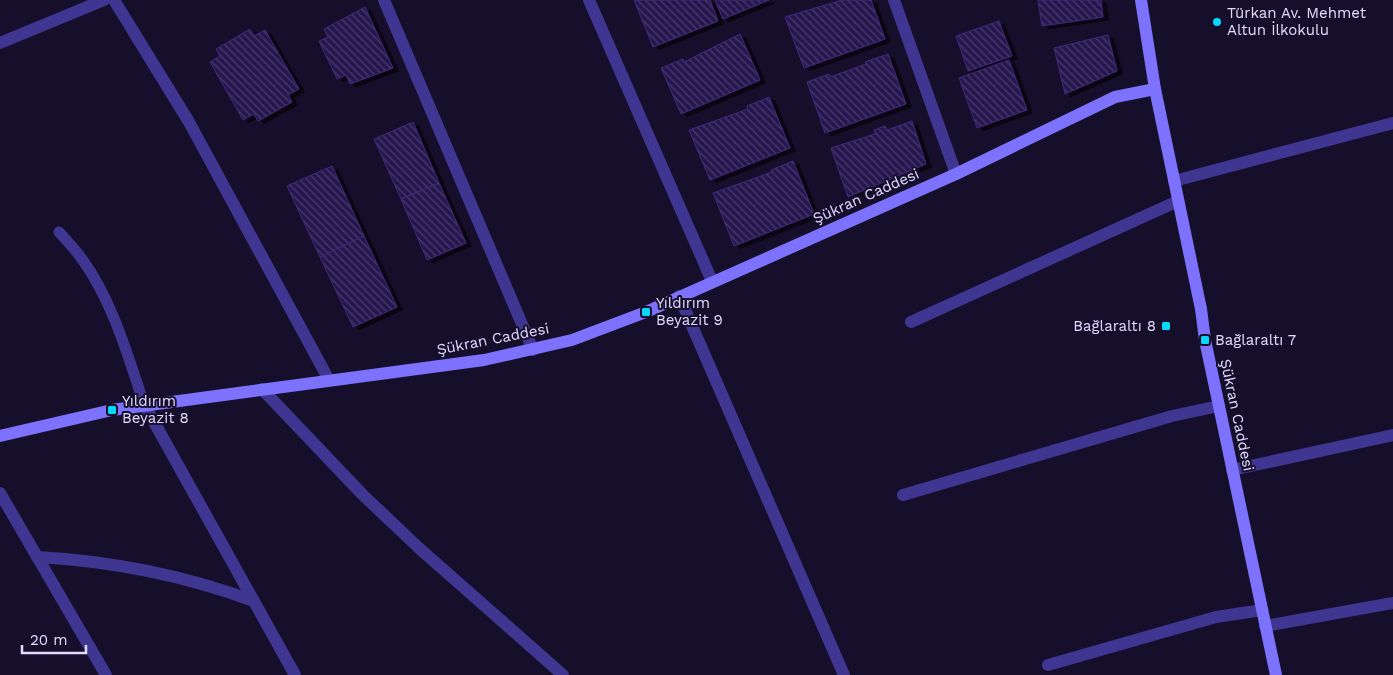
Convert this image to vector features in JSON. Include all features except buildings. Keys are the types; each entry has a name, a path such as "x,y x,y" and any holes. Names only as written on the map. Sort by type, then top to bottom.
{"street":[{"path":"0,43 104,0"},
{"path":"114,0 189,122 329,380"},
{"path":"384,0 533,350"},
{"path":"589,0 712,281"},
{"path":"894,0 956,174"},
{"path":"1141,0 1155,89"},
{"name":"Şükran Caddesi","path":"0,436 53,422 144,404 484,360 533,350 609,326 680,296 956,174 1116,97 1155,89 1232,470 1276,675"},
{"path":"1174,181 1393,123"},
{"path":"911,322 1178,201"},
{"path":"680,296 844,675"},
{"path":"262,389 362,494 420,550 563,675"},
{"path":"144,404 295,675"},
{"path":"903,495 1172,416 1219,406"},
{"path":"1232,470 1393,435"},
{"path":"0,493 106,675"},
{"path":"37,557 74,559 148,570 219,588 254,601"},
{"path":"1265,626 1393,603"},
{"path":"1048,665 1216,617 1262,610"}],"lane":[{"path":"59,232 82,260 101,294 126,351 144,404"}],"place":[{"name":"Türkan Av. Mehmet Altun İlkokulu","path":"1217,22"},
{"name":"Yıldırım Beyazit 9","path":"646,312"},
{"name":"Bağlaraltı 8","path":"1166,326"},
{"name":"Bağlaraltı 7","path":"1205,340"},
{"name":"Yıldırım Beyazit 8","path":"112,410"}]}
